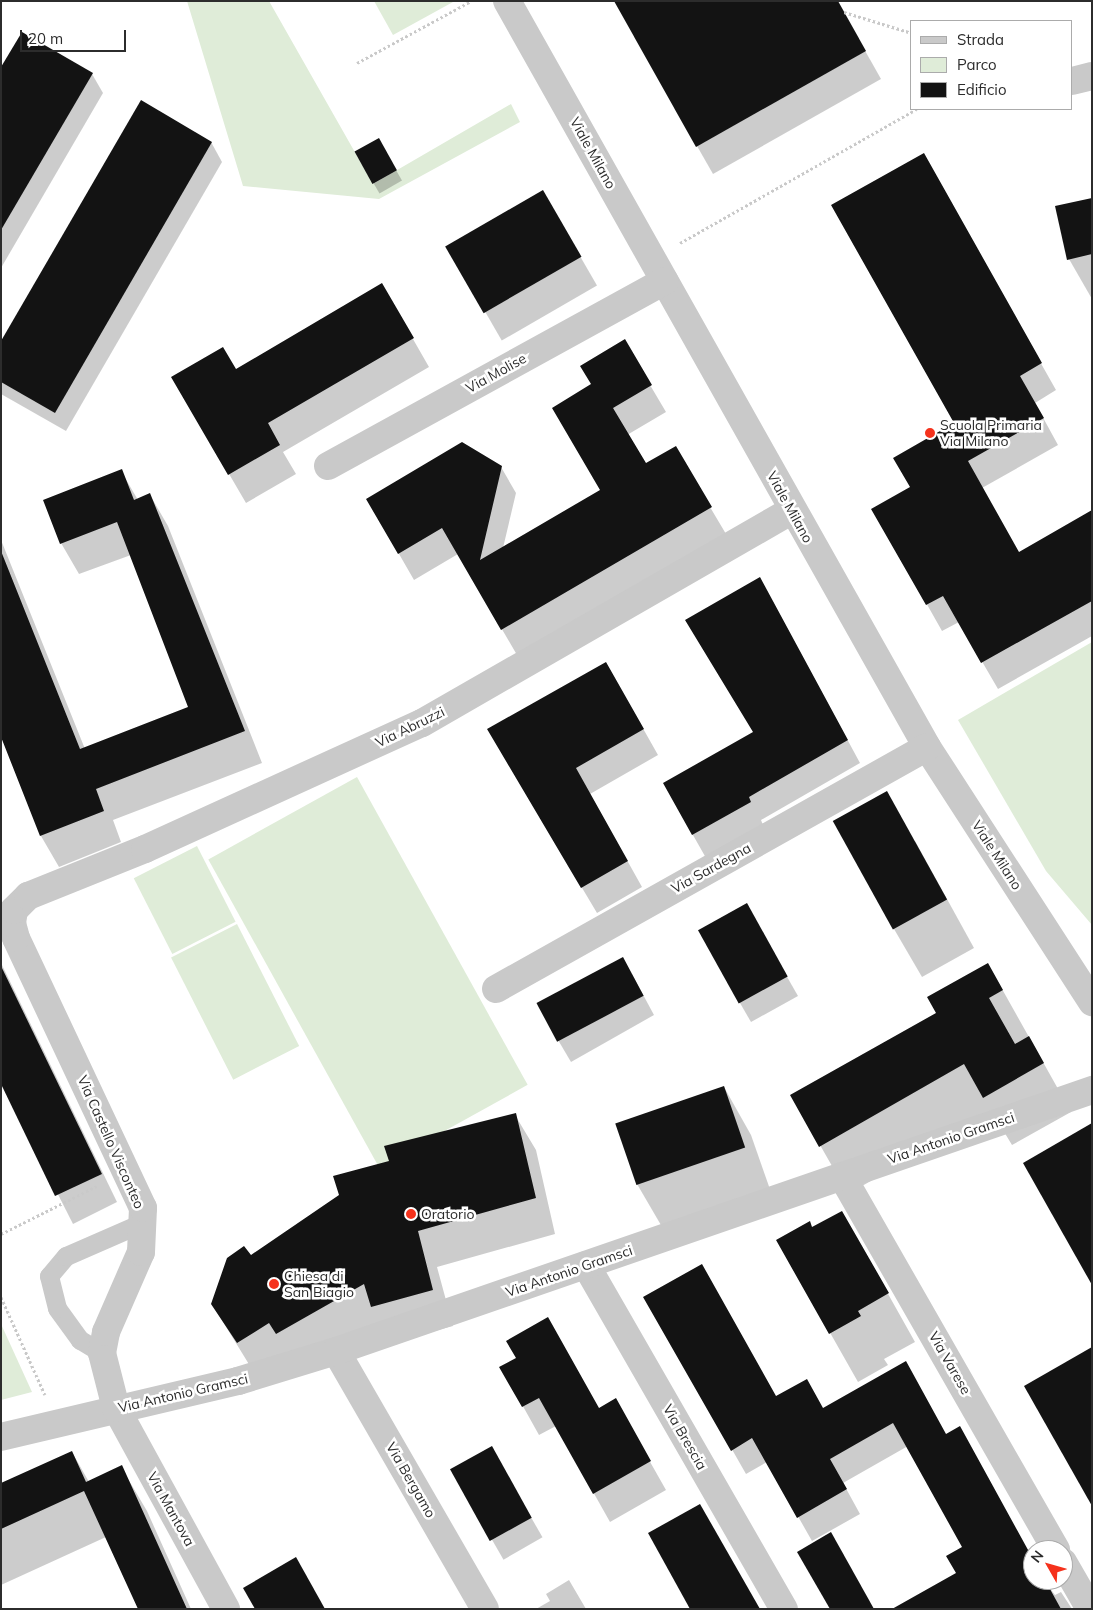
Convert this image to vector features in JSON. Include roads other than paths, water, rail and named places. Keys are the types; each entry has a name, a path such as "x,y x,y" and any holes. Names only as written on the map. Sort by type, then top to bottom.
{"street":[{"name":"Viale Milano","path":"507,1 791,510 927,747 1092,1002"},
{"path":"1073,81 1092,76"},
{"name":"Via Molise","path":"328,466 658,269"},
{"name":"Via Abruzzi","path":"14,910 28,896 145,849 422,723 791,510"},
{"name":"Via Sardegna","path":"496,989 927,747"},
{"name":"Via Castello Visconteo","path":"14,910 12,923 16,938 143,1208 144,1222 141,1252 106,1332 102,1353 116,1408"},
{"name":"Via Antonio Gramsci","path":"1,1437 39,1429 116,1408 238,1381 336,1351 1092,1090"},
{"name":"Via Varese","path":"842,1176 1050,1540"},
{"name":"Via Brescia","path":"586,1265 784,1609"},
{"name":"Via Bergamo","path":"336,1351 485,1609"},
{"name":"Via Mantova","path":"116,1408 226,1609"},
{"name":"Via Antonio Gramsci","path":"1,1446 39,1429"},
{"path":"1073,1579 1090,1609"}],"lane":[{"path":"102,1353 80,1340 57,1308 49,1276 66,1256 144,1222"}],"place":[{"name":"Scuola Primaria Via Milano","path":"930,433"},
{"name":"Oratorio","path":"411,1214"},
{"name":"Chiesa di San Biagio","path":"274,1284"}]}
